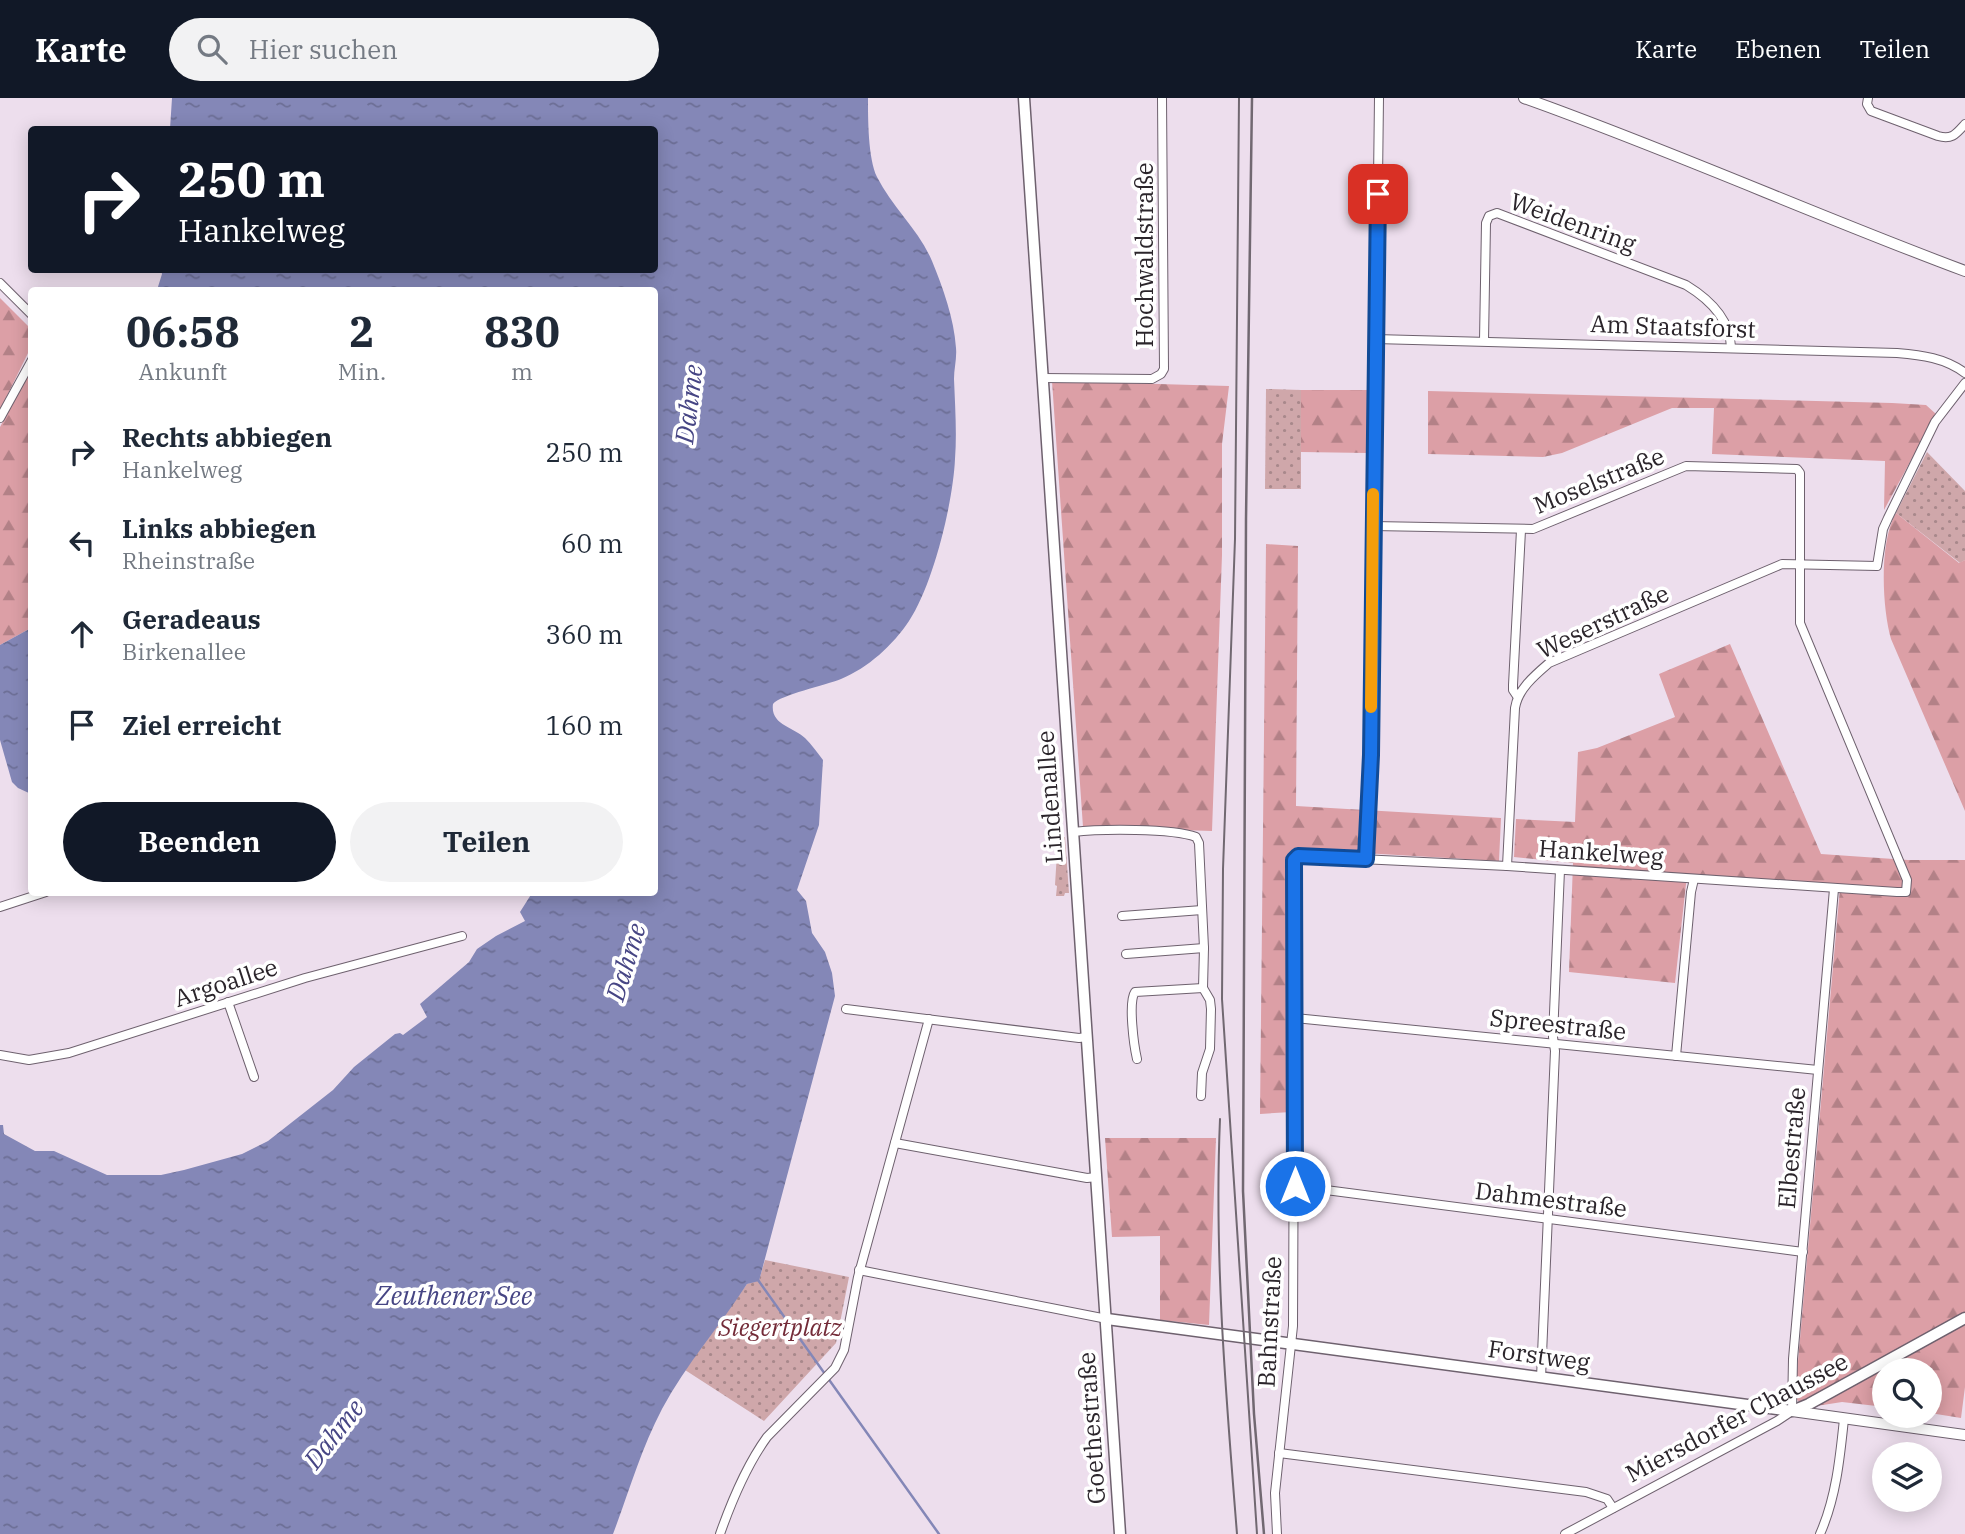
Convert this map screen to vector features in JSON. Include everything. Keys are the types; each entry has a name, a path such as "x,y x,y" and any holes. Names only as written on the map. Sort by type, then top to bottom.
{"main road":[{"name":"Lindenallee","path":"1024,98 1107,1319"},
{"name":"Miersdorfer Chaussee","path":"1792,1411 1965,1318"},
{"name":"Forstweg","path":"1107,1319 1792,1411"},
{"name":"Goethestraße","path":"1107,1319 1120,1534"}],"street":[{"name":"Hochwaldstraße","path":"1042,378 1152,379 1164,369 1162,98"},
{"path":"1366,859 1370,784 1379,98"},
{"path":"1524,98 1965,271"},
{"path":"1868,98 1867,104 1871,111 1948,139 1965,124"},
{"name":"Weidenring","path":"1484,341 1486,223 1489,216 1497,213 1686,285 1702,294 1723,320 1731,338 1731,347"},
{"path":"0,283 28,311"},
{"name":"Am Staatsforst","path":"1375,339 1897,353 1924,356 1956,366 1965,373"},
{"path":"0,418 28,367"},
{"name":"Weserstraße","path":"1517,696 1549,663 1782,564 1877,566 1883,529 1888,518 1935,422 1965,383"},
{"name":"Moselstraße","path":"1373,526 1521,530 1547,525 1686,466 1797,469 1800,473 1799,564"},
{"path":"1507,866 1517,696 1513,685 1521,530"},
{"name":"Hankelweg","path":"1294,860 1298,856 1507,866 1906,892 1908,880 1800,623 1799,564"},
{"path":"1073,832 1189,834 1196,837 1199,843 1204,948 1203,988 1210,1000 1211,1034 1210,1049 1202,1073 1201,1096"},
{"name":"Bahnstraße","path":"1277,1534 1275,1493 1293,1326 1294,860"},
{"path":"1541,1378 1560,870"},
{"path":"1676,1056 1694,879"},
{"name":"Elbestraße","path":"1792,1411 1793,1359 1834,889"},
{"path":"0,907 34,896"},
{"path":"1122,916 1202,910"},
{"name":"Argoallee","path":"0,1055 29,1060 69,1053 375,958 462,936"},
{"path":"1126,954 1204,948"},
{"path":"1137,1059 1132,1007 1132,996 1135,992 1203,988"},
{"path":"228,1002 254,1077"},
{"path":"846,1009 1087,1037"},
{"name":"Spreestraße","path":"1295,1018 1818,1070"},
{"path":"720,1534 732,1500 758,1449 835,1368 844,1350 859,1270 929,1019"},
{"path":"895,1143 1087,1178 1097,1177"},
{"name":"Dahmestraße","path":"1295,1186 1803,1252"},
{"path":"859,1270 1107,1319"},
{"name":"Forstweg","path":"1792,1411 1965,1435"},
{"name":"Miersdorfer Chaussee","path":"1565,1534 1792,1411"},
{"path":"1820,1534 1828,1513 1840,1456 1844,1419"},
{"path":"1279,1453 1592,1493 1607,1499 1613,1508"}],"green space":[{"path":"0,298 28,326 28,353 0,410"},
{"path":"28,375 28,630 0,645 0,427"},
{"path":"1052,381 1229,386 1222,444 1222,555 1212,831 1083,827"},
{"path":"1266,389 1301,390 1301,489 1265,489"},
{"path":"1301,390 1367,390 1367,453 1301,452"},
{"path":"1428,391 1892,403 1926,405 1936,414 1884,510 1885,461 1712,454 1714,408 1672,408 1562,453 1543,457 1428,454"},
{"path":"1927,452 1965,491 1965,560 1960,563 1896,513"},
{"path":"1896,513 1959,563 1965,560 1965,811 1891,639 1884,575 1887,540"},
{"path":"1266,544 1298,546 1296,806 1501,818 1499,861 1296,849 1290,859 1291,1112 1260,1114"},
{"path":"1730,644 1821,854 1908,860 1965,860 1965,1387 1961,1418 1942,1415 1942,1358 1872,1358 1872,1405 1842,1402 1810,1407 1798,1401 1795,1395 1840,888 1687,875 1675,983 1569,972 1573,863 1514,857 1516,819 1575,822 1578,752 1597,748 1675,717 1659,674"},
{"path":"1058,837 1065,837 1069,893 1064,896 1056,896"},
{"path":"1105,1138 1216,1138 1209,1325 1160,1320 1160,1236 1112,1237"},
{"name":"Siegertplatz","path":"765,1260 849,1277 836,1343 764,1421 685,1370 747,1284 759,1280"}],"water":[{"name":"Zeuthener See","path":"172,98 868,98 870,149 877,177 927,250 947,303 956,352 955,459 946,520 934,566 918,606 903,630 870,662 841,679 794,694 773,704 775,717 805,738 823,760 819,825 797,890 806,901 812,933 825,952 832,973 835,996 759,1281 747,1284 671,1392 648,1440 613,1534 0,1534 0,1125 3,1125 4,1134 35,1151 54,1151 107,1175 161,1175 242,1154 268,1141 333,1090 354,1067 395,1034 403,1035 427,1017 420,1004 469,962 477,949 525,921 520,912 530,896 658,896 658,287 158,287 162,273 658,273 658,126 170,126"},
{"path":"28,630 28,793 12,782 0,740 0,645"}],"waterway":[{"path":"758,1280 939,1534"}],"tram line":[{"path":"1239,98 1235,539 1223,869 1222,999 1257,1534"},
{"path":"1220,1119 1220,1275 1237,1534"}],"railway":[{"path":"1252,98 1246,519 1243,1191 1254,1414 1264,1534"}],"slow traffic":[{"path":"1371,707 1373,494"}],"route":[{"path":"1295,1186 1294,860 1298,856 1366,859 1371,755 1378,194"}],"water label":[{"name":"Dahme","path":"689,404"},
{"name":"Dahme","path":"626,962"},
{"name":"Dahme","path":"334,1434"}]}
